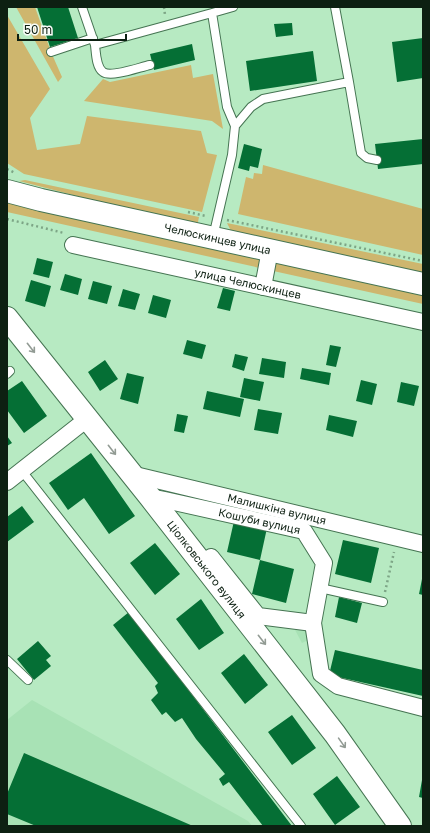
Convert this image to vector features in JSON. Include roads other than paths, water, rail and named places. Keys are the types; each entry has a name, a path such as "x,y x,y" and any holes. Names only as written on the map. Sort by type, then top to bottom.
{"main road":[{"name":"Челюскинцев улица","path":"9,190 41,200 423,284"},
{"name":"Ціолковського вулиця","path":"7,318 84,422 131,474 157,498 335,734 400,826"}],"street":[{"name":"улица Челюскинцев","path":"73,245 423,322"},
{"path":"263,287 270,250"},
{"path":"7,482 84,422"},
{"name":"Малишкіна вулиця","path":"131,474 423,544"},
{"path":"157,498 258,616 313,623"},
{"name":"Кошуби вулиця","path":"157,498 304,531 324,563 313,623 321,674 338,686 423,708"}],"lane":[{"path":"82,7 94,41 98,65 103,72 109,74 116,73 150,65"},
{"path":"51,52 233,7"},
{"path":"335,7 361,153 367,158 377,160"},
{"path":"212,13 227,107 234,126 232,155 213,238"},
{"path":"234,126 251,107 263,99 349,82"},
{"path":"22,471 301,826"},
{"path":"320,588 383,602"},
{"path":"7,660 28,680"}]}
